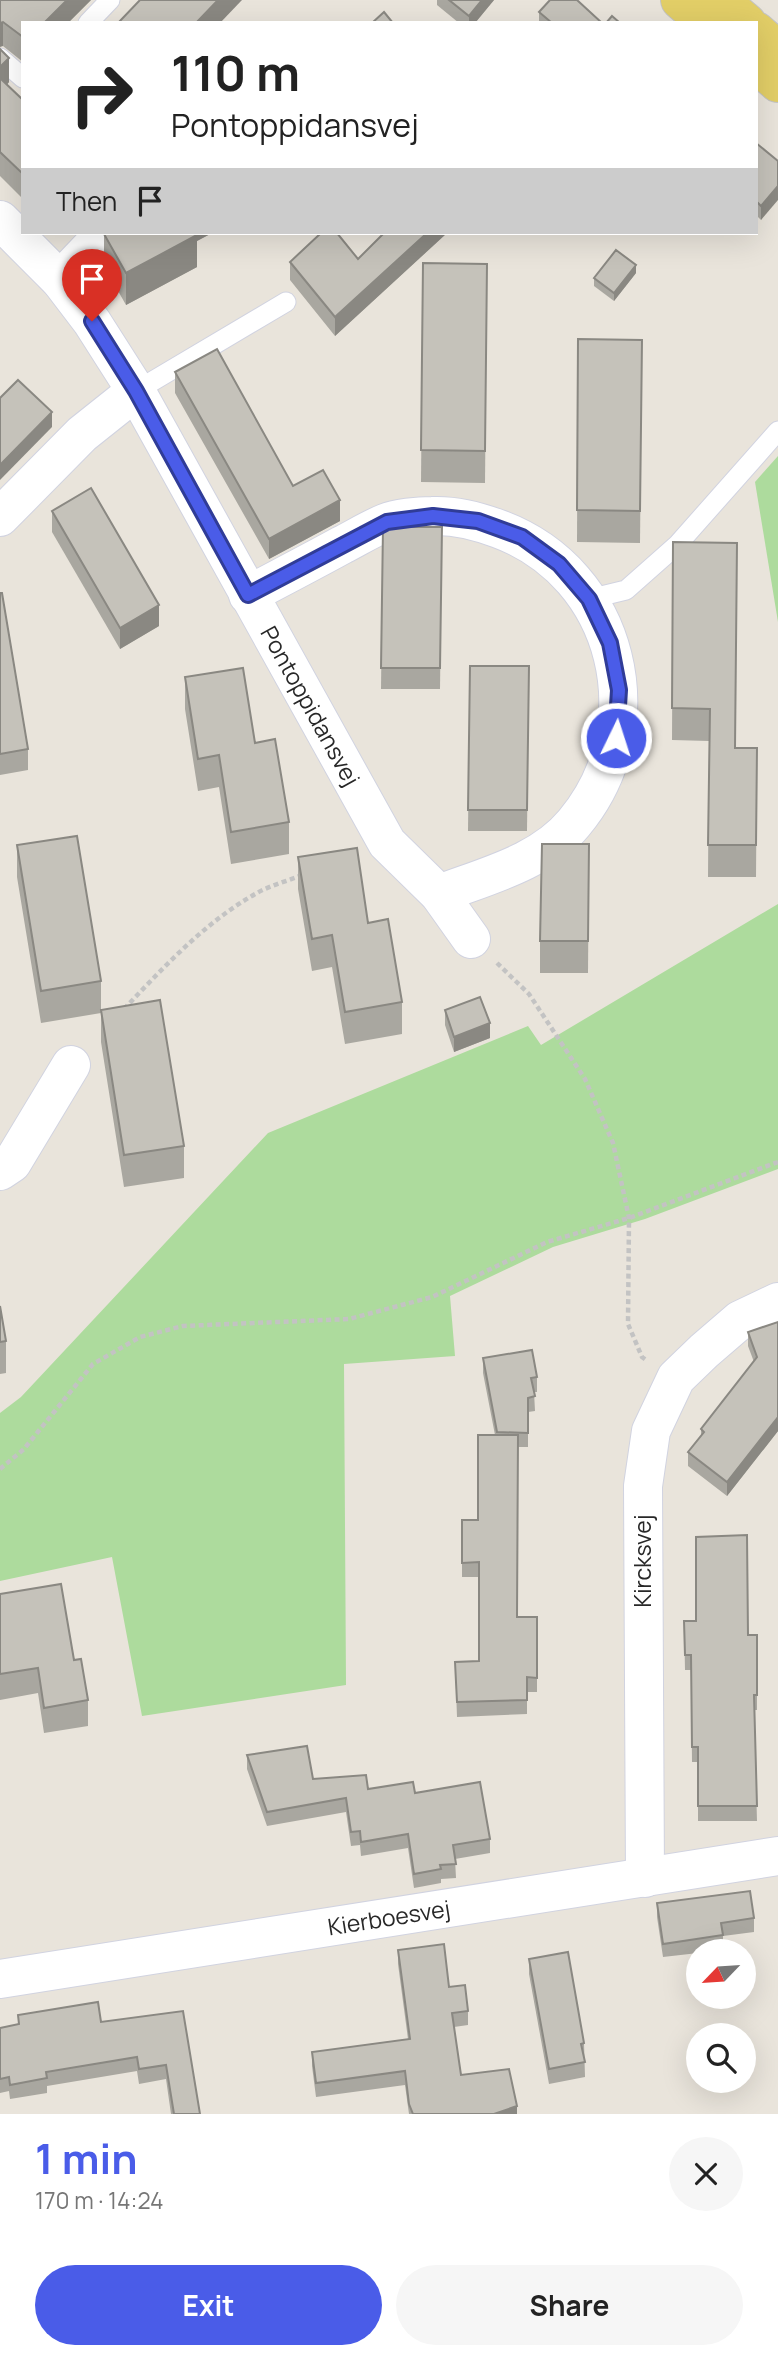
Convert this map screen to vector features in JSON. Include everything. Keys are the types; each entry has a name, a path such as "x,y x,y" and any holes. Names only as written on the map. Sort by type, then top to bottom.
{"main road":[{"path":"680,0 705,21"},
{"path":"720,0 745,21"},
{"path":"758,33 778,50"},
{"path":"758,66 778,83"}],"street":[{"name":"Pontoppidansvej","path":"0,220 60,280 92,321 136,391 387,843 439,894 471,939"},
{"path":"60,280 103,235"},
{"path":"0,517 82,434 136,391"},
{"path":"248,595 387,522 433,516 478,521 522,537 559,564 589,599 610,643 619,690 616,738 600,784 573,824 537,856 439,894"},
{"path":"0,1171 12,1163 71,1065"},
{"name":"Kircksvej","path":"645,1878 643,1486 651,1431 676,1378 740,1320 778,1302"},
{"name":"Kierboesvej","path":"0,1979 778,1856"}],"lane":[{"path":"90,21 110,0"},
{"path":"0,58 21,76"},
{"path":"136,391 286,302"},
{"path":"589,599 626,590 678,544 778,431"}],"path":[{"path":"120,1013 168,963 215,920 259,891 313,872"},
{"path":"471,939 529,993 585,1079 613,1143 629,1218 628,1324 642,1357 676,1378"},
{"path":"0,1469 24,1450 93,1364 140,1337 183,1326 349,1319 432,1297 547,1242 629,1218 778,1161"}],"green space":[{"path":"778,456 778,622 755,482"},
{"path":"778,904 778,1169 645,1219 553,1247 450,1296 455,1356 344,1364 346,1685 142,1716 112,1557 0,1581 0,1413 21,1397 268,1133 528,1026 541,1045"}],"building":[{"path":"0,0 67,0 46,21 21,21 21,36 3,22 0,23"},
{"path":"140,0 218,0 198,21 120,21"},
{"path":"449,0 482,0 469,16"},
{"path":"550,0 577,0 600,21 550,21 539,12"},
{"path":"384,12 391,21 374,21"},
{"path":"0,49 9,58 0,67"},
{"path":"0,78 21,98 21,172 0,152"},
{"path":"758,145 778,161 778,186 761,206 758,203"},
{"path":"105,235 197,235 126,273"},
{"path":"319,235 339,235 358,259 382,235 425,235 335,317 290,262"},
{"path":"616,250 636,265 614,293 594,278"},
{"path":"423,263 487,264 485,451 421,450"},
{"path":"578,339 642,340 640,511 577,510"},
{"path":"217,349 293,486 323,470 340,500 269,539 175,372"},
{"path":"18,380 52,412 0,465 0,398"},
{"path":"91,488 159,605 120,628 52,511"},
{"path":"383,527 442,527 440,668 381,668"},
{"path":"673,542 737,543 735,748 757,748 756,845 708,845 710,709 672,708"},
{"path":"0,593 28,749 0,754"},
{"path":"470,666 529,666 527,810 468,810"},
{"path":"243,668 255,743 275,739 289,822 231,832 219,755 198,759 185,677"},
{"path":"77,836 101,981 41,991 17,845"},
{"path":"542,844 589,844 588,941 540,941"},
{"path":"357,848 368,923 388,919 402,1002 345,1012 332,935 312,939 298,857"},
{"path":"480,997 490,1023 454,1037 445,1010"},
{"path":"160,1000 184,1146 124,1155 101,1010"},
{"path":"0,1306 6,1341 0,1342"},
{"path":"778,1322 778,1417 727,1482 688,1452 704,1432 701,1429 757,1357 748,1332"},
{"path":"532,1350 537,1377 531,1378 535,1396 528,1398 528,1433 497,1432 483,1358"},
{"path":"478,1435 518,1435 517,1617 537,1617 537,1678 527,1677 527,1700 457,1702 455,1662 479,1661 479,1562 462,1563 462,1520 478,1520"},
{"path":"747,1535 748,1635 757,1635 757,1695 754,1695 757,1806 698,1806 698,1747 692,1747 691,1655 685,1655 684,1621 696,1621 696,1537"},
{"path":"61,1584 74,1660 81,1659 88,1700 44,1708 38,1668 0,1674 0,1594"},
{"path":"307,1746 313,1779 366,1775 368,1789 413,1782 415,1793 480,1782 490,1839 453,1845 456,1864 440,1865 441,1869 414,1874 408,1834 361,1842 360,1831 351,1832 346,1798 267,1812 247,1755"},
{"path":"750,1891 754,1918 721,1923 723,1935 663,1944 657,1903"},
{"path":"444,1944 449,1987 465,1985 468,2011 452,2013 461,2075 509,2069 517,2106 494,2114 413,2114 409,2104 405,2071 316,2083 312,2052 410,2039 398,1950"},
{"path":"568,1952 585,2062 549,2069 529,1959"},
{"path":"98,2002 101,2022 183,2011 200,2114 174,2114 166,2065 139,2069 137,2057 46,2072 47,2078 10,2085 9,2077 0,2079 0,2028 19,2024 18,2015"}],"route":[{"path":"92,321 136,391 248,595 387,522 433,516 478,521 522,537 559,564 589,599 610,643 619,690 616,738"}]}
